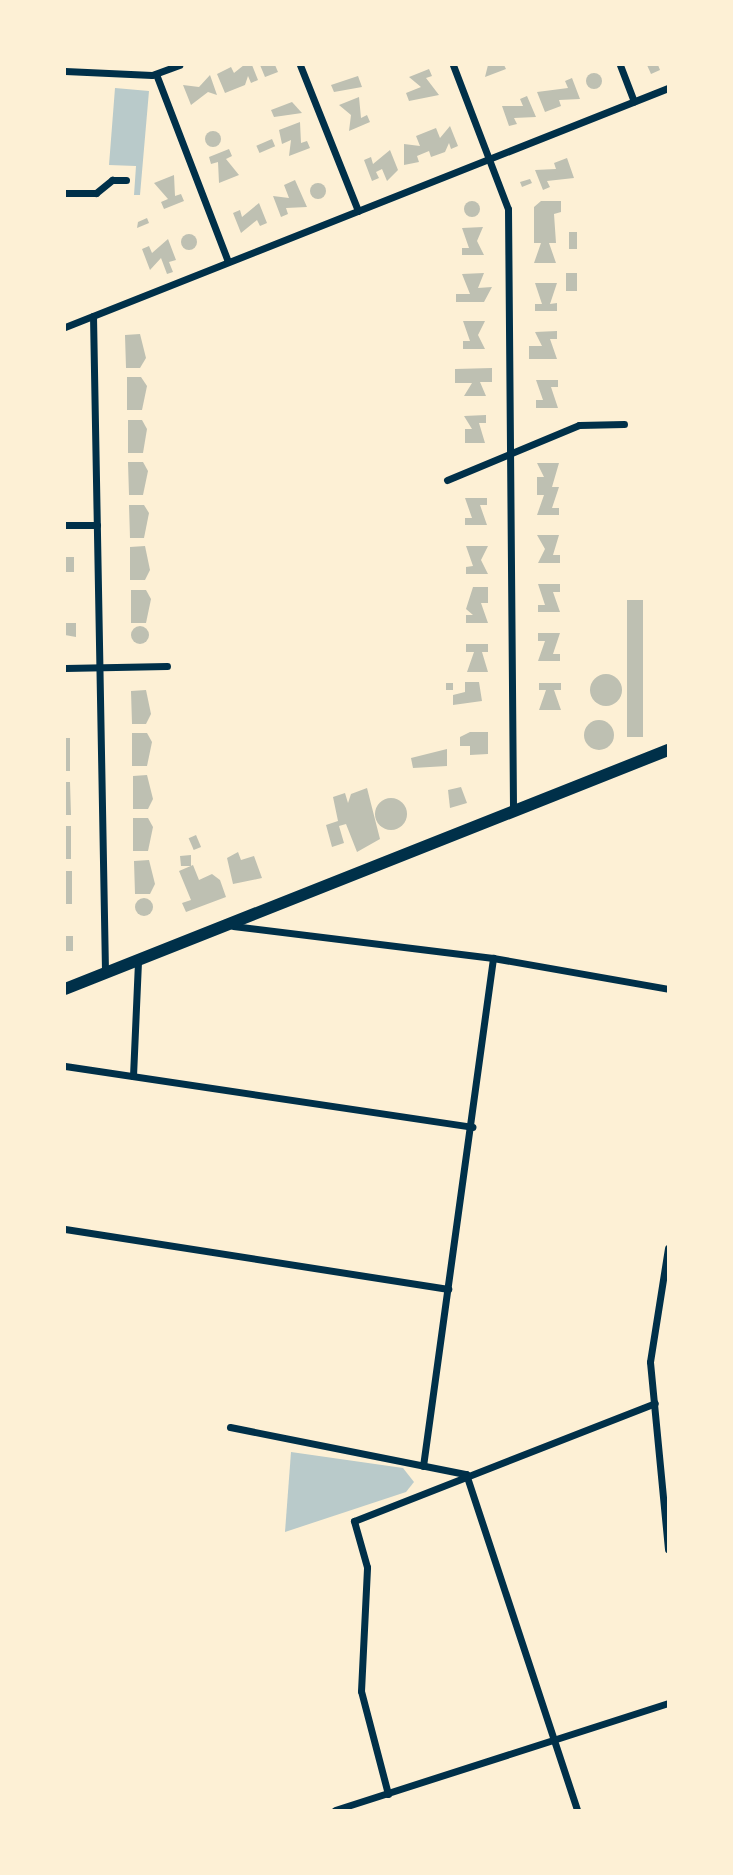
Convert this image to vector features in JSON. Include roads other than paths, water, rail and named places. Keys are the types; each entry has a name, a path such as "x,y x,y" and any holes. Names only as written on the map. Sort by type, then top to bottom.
{"main road":[{"path":"65,989 668,750"}],"street":[{"path":"65,71 82,68 156,74 179,65"},
{"path":"300,65 358,211"},
{"path":"453,65 508,209 513,811"},
{"path":"620,65 634,101"},
{"path":"156,74 228,262"},
{"path":"65,327 668,88"},
{"path":"65,193 96,193 112,180 126,180"},
{"path":"93,316 105,972"},
{"path":"447,480 579,425 624,424"},
{"path":"65,525 97,524"},
{"path":"65,668 167,666"},
{"path":"226,925 493,958 668,989"},
{"path":"423,1466 472,1127 493,958"},
{"path":"133,1076 138,960"},
{"path":"65,1066 472,1127"},
{"path":"65,1229 447,1289"},
{"path":"668,1248 652,1343 668,1549"},
{"path":"388,1794 361,1691 367,1567 354,1521 438,1492 466,1474 655,1403"},
{"path":"230,1427 466,1474"},
{"path":"466,1474 577,1810"},
{"path":"335,1810 668,1703"}]}
